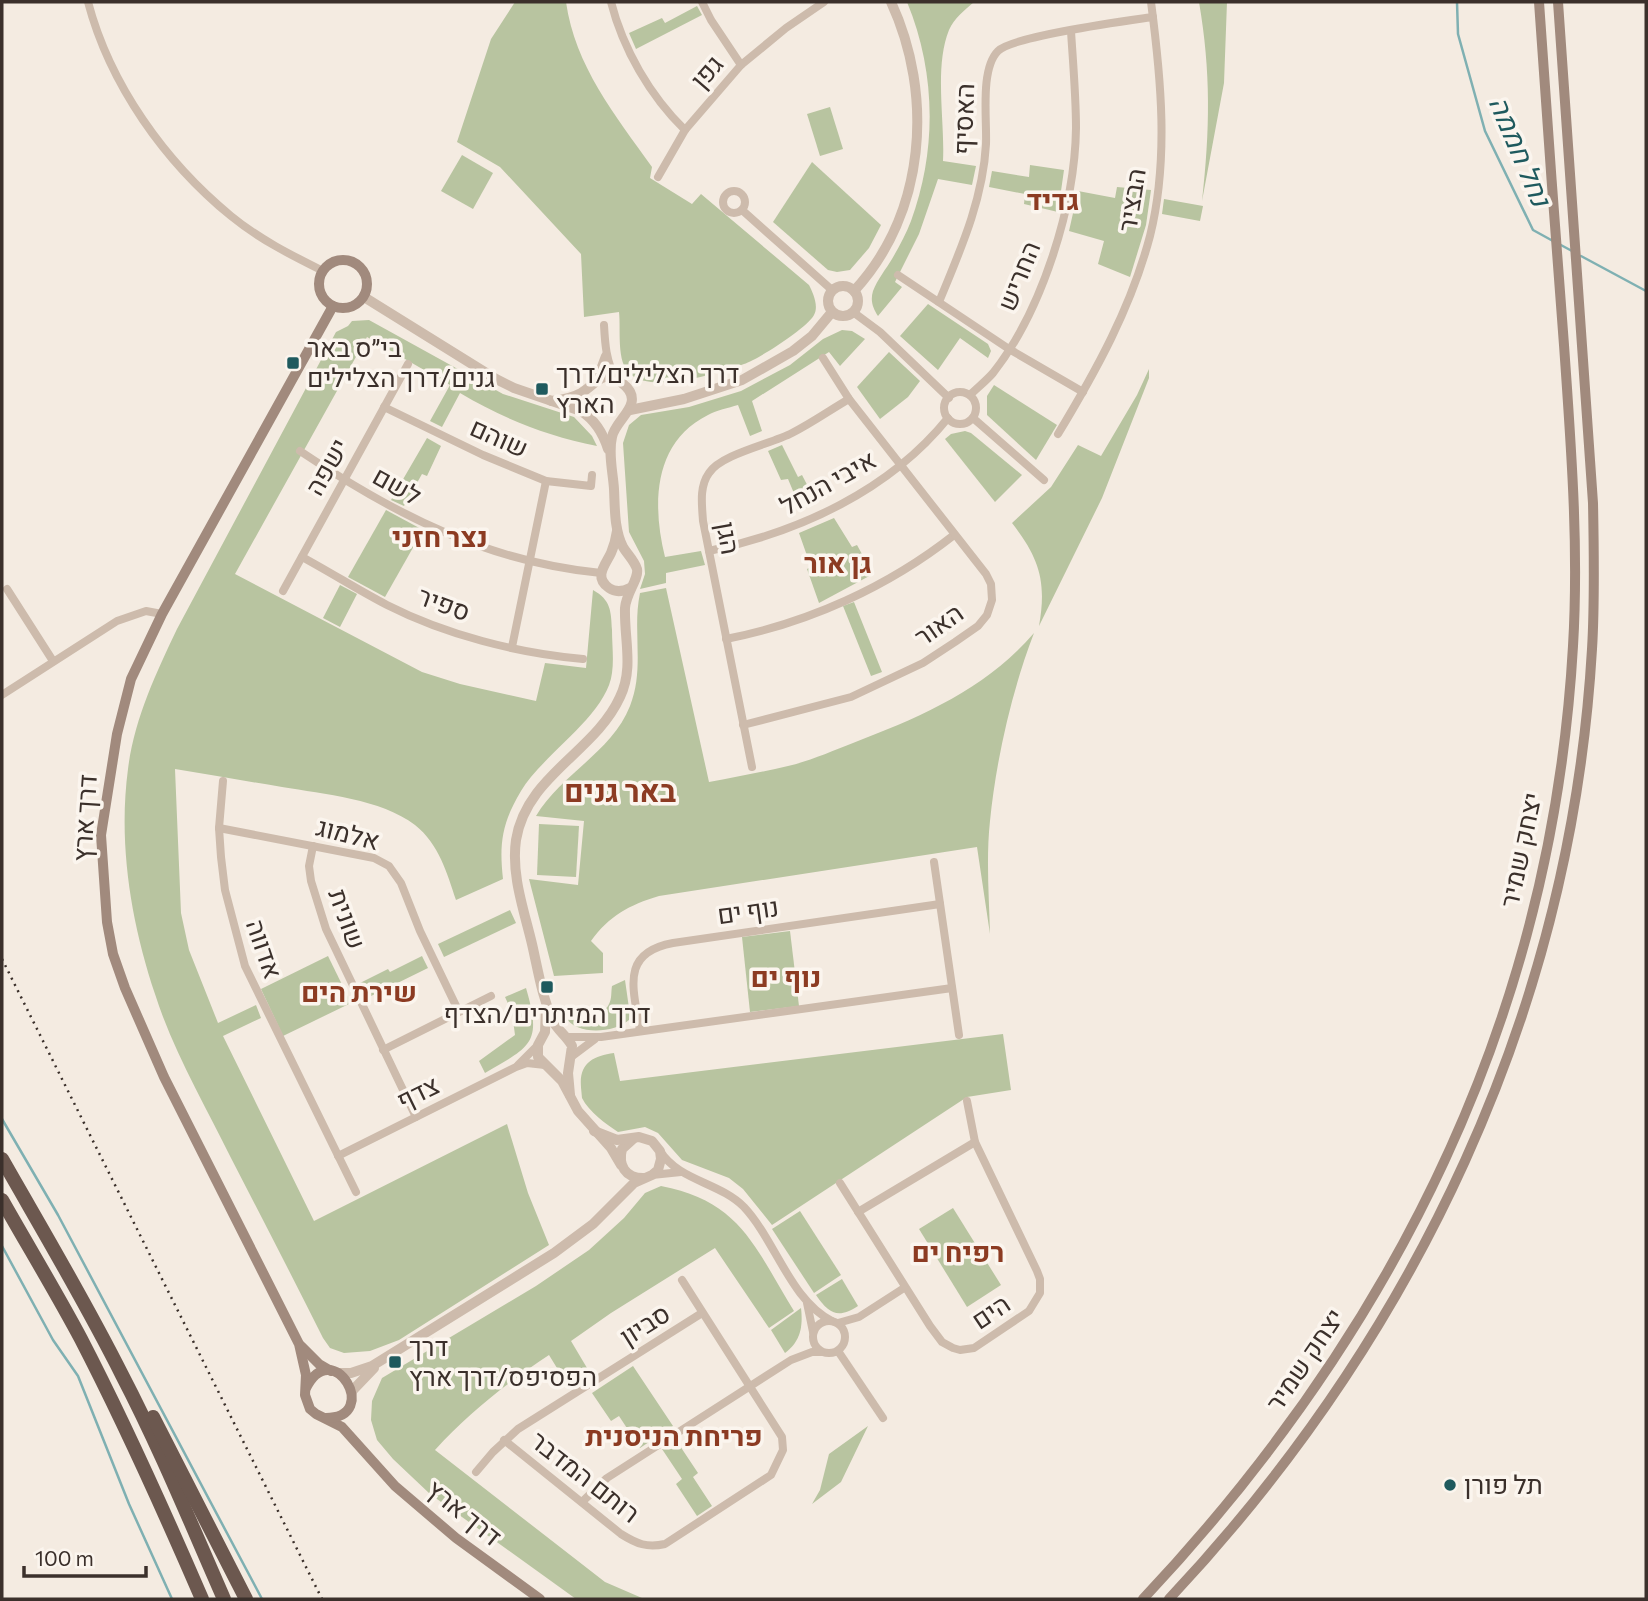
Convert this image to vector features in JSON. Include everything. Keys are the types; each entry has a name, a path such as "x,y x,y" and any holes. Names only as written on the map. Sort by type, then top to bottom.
{"highway":[{"path":"2,1160 124,1377 224,1599"},
{"path":"2,1200 80,1338 115,1407 145,1468 202,1599"},
{"path":"84,1302 122,1359 246,1599"},
{"path":"115,1407 146,1490 192,1599"}],"main road":[{"name":"יצחק שמיר","path":"1143,1599 1213,1522 1269,1452 1355,1330 1394,1264 1430,1195 1475,1090 1509,994 1535,898 1555,804 1564,739 1573,649 1576,579 1574,504 1539,2"},
{"name":"יצחק שמיר","path":"1169,1599 1228,1534 1284,1464 1347,1376 1390,1307 1447,1203 1494,1092 1527,999 1554,903 1583,741 1592,650 1594,579 1593,503 1558,2"},
{"path":"338,260 356,262 368,281 364,297 347,308 333,306 321,295 319,286 323,271 338,260"},
{"name":"דרך ארץ","path":"306,1388 304,1359 299,1343 164,1077 113,954 107,922 101,835 117,734 131,679 162,614 333,306"},
{"name":"דרך ארץ","path":"299,1343 319,1364 335,1372"},
{"path":"335,1372 345,1378 352,1391 349,1406 338,1416 323,1417 310,1409 305,1395 306,1388 315,1376 335,1372"},
{"name":"דרך ארץ","path":"349,1406 352,1428 367,1454"},
{"name":"דרך ארץ","path":"323,1417 342,1427 395,1486 457,1538 540,1599"}],"street":[{"path":"88,2 94,28 116,76 149,129 184,172 232,216 280,249 323,271"},
{"path":"611,2 630,52 652,90 685,130"},
{"path":"702,2 710,20 741,65"},
{"path":"802,2 807,12"},
{"name":"גפן","path":"658,177 685,130 741,65 807,12 824,2"},
{"path":"854,291 883,254 895,232 912,177 918,138 914,69 904,29 891,2"},
{"name":"הבציר","path":"1058,434 1107,350 1126,306 1150,235 1159,175 1162,106 1151,2"},
{"name":"האסיף","path":"939,302 973,216 981,186 986,146 985,80 988,67 998,50 1021,40 1153,17"},
{"name":"החריש","path":"970,395 992,373 1009,349 1023,326 1051,262 1071,179 1076,129 1071,31"},
{"path":"742,210 832,290"},
{"path":"898,275 1009,349 1083,392"},
{"path":"844,286 854,291 858,300 853,312 841,316 832,312 828,300 832,290 844,286"},
{"path":"364,297 514,388 581,411 604,425 618,423"},
{"path":"609,588 622,591 630,587 638,573 623,548 617,530 611,437 618,423 630,410 684,399 742,380 793,351 812,336 832,312"},
{"path":"853,312 880,332 948,398"},
{"path":"604,325 606,353 616,379"},
{"path":"551,401 572,397 587,389 596,380 606,353"},
{"path":"823,358 849,399 900,466"},
{"name":"ישפה","path":"283,591 408,365"},
{"path":"596,380 609,377 624,383 631,395 630,410"},
{"path":"587,389 583,402 590,418 604,437 612,459"},
{"path":"956,393 970,395 975,403 972,418 961,424 948,418 945,406 948,398 956,393"},
{"path":"631,395 657,403"},
{"name":"הגן","path":"752,767 701,498 709,472 724,459 786,436 849,399"},
{"name":"שוהם","path":"384,407 546,481 591,486 592,475"},
{"name":"איבי הנחל","path":"709,551 782,532 827,512 866,490 900,466 934,436 948,418"},
{"path":"972,418 1044,480"},
{"name":"לשם","path":"300,451 409,517 448,535 498,554 530,562 601,573"},
{"name":"האור","path":"743,725 851,696 923,663 978,626 987,615 992,600 991,584 986,574 900,466"},
{"path":"512,647 546,481"},
{"path":"617,530 612,551 601,573 602,580 617,598 625,614"},
{"path":"726,639 760,632 848,600 916,563 954,535"},
{"path":"608,560 616,555 633,562"},
{"name":"ספיר","path":"302,557 399,610 446,630 546,656 583,659"},
{"path":"570,1095 568,1073 572,1046 554,1022 544,993 517,879 515,854 518,834 529,806 540,788 597,731 621,696 627,675 625,614 630,587"},
{"path":"7,589 53,661"},
{"path":"2,695 98,631 125,617 146,611 162,614"},
{"name":"אדווה","path":"223,781 219,828 225,890 245,966 356,1192"},
{"name":"אלמוג","path":"219,828 374,858 388,866 401,883 420,931 460,1012"},
{"name":"שונית","path":"313,846 309,866 311,881 326,929 416,1117"},
{"path":"934,862 959,1035"},
{"name":"נוף ים","path":"640,1031 633,976 640,959 653,948 940,904"},
{"path":"541,1042 551,1034 601,1037 952,988"},
{"path":"544,993 546,1025 538,1057 562,1081 578,1111 615,1153 622,1167 635,1178 681,1172"},
{"path":"383,1050 491,996"},
{"path":"547,1067 560,1068 588,1043 601,1037"},
{"name":"צדף","path":"516,1067 541,1042"},
{"name":"צדף","path":"338,1156 516,1067 527,1063 547,1067"},
{"name":"הים","path":"839,1183 904,1288 942,1342 960,1350 980,1345 1030,1311 1041,1287 1037,1270 975,1142 967,1101"},
{"path":"594,1131 617,1140 652,1140 666,1161 681,1172 720,1189 745,1208 806,1301 822,1316 835,1322 845,1336"},
{"path":"610,1208 621,1185 622,1149 633,1139"},
{"path":"858,1212 975,1142"},
{"path":"335,1372 360,1370 382,1360 554,1253 593,1224 634,1183 648,1177 660,1164 660,1152"},
{"name":"סביון","path":"682,1280 751,1387"},
{"path":"582,1502 607,1478 791,1360 812,1353 838,1351 859,1317 904,1288"},
{"path":"806,1301 814,1346 821,1352"},
{"name":"סביון","path":"476,1472 504,1440 518,1429 702,1314"},
{"path":"791,1360 817,1325 827,1320 835,1322 859,1317"},
{"path":"838,1351 883,1418"},
{"path":"352,1391 382,1360"},
{"name":"רותם המדבר","path":"504,1440 621,1534 637,1544 651,1547 665,1544 761,1483 779,1463 783,1450 782,1437 751,1387"}],"green space":[{"path":"515,2 566,2 571,25 587,69 611,109 652,167 650,178 692,204 701,194 809,285 816,308 810,321 760,356 719,372 669,382 640,380 630,374 621,354 619,312 584,317 581,254 500,167 457,142 491,39"},
{"path":"907,2 974,2 949,30 942,60 941,94 943,161 976,166 972,185 938,179 919,234 895,282 902,287 878,316 872,304 873,291 911,221 929,139 930,111 924,56"},
{"path":"1199,2 1227,2 1224,83 1202,201 1208,101 1206,53"},
{"path":"697,6 702,15 636,49 629,33 662,18 665,23"},
{"path":"830,107 843,149 820,156 807,114"},
{"path":"462,155 493,173 473,209 441,191"},
{"path":"812,162 881,225 869,248 850,270 828,270 773,222"},
{"path":"1030,165 1064,170 1058,212 1024,204 1025,194 989,187 992,171 1029,177"},
{"path":"1117,187 1151,190 1146,225 1130,277 1098,264 1104,241 1069,231 1078,191 1115,198"},
{"path":"1164,199 1203,206 1200,221 1162,214"},
{"path":"928,304 988,344 991,351 988,358 960,338 938,370 900,336"},
{"path":"369,320 503,394 574,417 592,436 597,446 526,426 460,393 442,427 430,421 450,385 367,337 235,574 422,672 460,684 536,701 545,663 586,668 593,590 607,602 610,612 613,662 608,689 599,704 531,777 515,802 503,834 503,879 456,900 441,860 430,841 415,825 386,809 334,795 175,769 181,913 189,950 218,1023 256,1005 261,1018 223,1036 314,1221 507,1124 528,1193 549,1245 399,1340 370,1351 344,1353 330,1348 323,1338 190,1078 162,1015 133,911 126,854 125,797 135,733 154,680 177,629 336,332 352,321"},
{"path":"842,330 852,331 865,339 840,366 829,352 752,401 762,431 750,436 738,405 708,415 676,441 667,458 658,496 658,517 665,557 701,551 705,565 666,573 666,583 640,589 645,574 644,561 629,532 623,443 629,425 641,415 689,407 741,391 790,365 823,339"},
{"path":"889,352 920,381 908,397 880,419 857,387"},
{"path":"1149,369 1149,378 1102,498 1039,626 1042,596 1039,571 1029,548 1012,523 1051,487 1078,445 1101,456"},
{"path":"994,385 1057,425 1036,460 987,415 987,396"},
{"path":"965,431 1022,475 995,502 945,439 951,434"},
{"path":"427,438 441,446 427,476 422,474 404,506 391,500"},
{"path":"782,445 798,477 802,475 816,502 801,510 788,479 781,480 768,451"},
{"path":"386,510 423,530 385,597 348,577"},
{"path":"834,518 852,547 857,545 873,574 819,603 807,569 811,567 799,533"},
{"path":"340,585 357,594 340,627 323,618"},
{"path":"666,588 709,782 804,761 927,712 974,686 1015,653 1034,633 1012,701 993,798 988,849 990,934 977,847 659,896 620,912 591,941 603,953 603,973 554,976 529,879 578,885 584,821 536,816 546,801 599,750 622,722 630,706 637,678 640,593"},
{"path":"854,602 882,672 871,676 843,606"},
{"path":"539,824 579,826 576,877 537,875"},
{"path":"510,910 516,923 444,957 438,944"},
{"path":"790,931 799,1006 750,1012 742,937"},
{"path":"328,956 351,1003 283,1036 261,989"},
{"path":"422,956 428,968 367,998 360,983"},
{"path":"625,980 629,1020 614,1028 587,1030 571,1023 565,1017 602,1011 610,1002 612,986"},
{"path":"526,988 533,1021 529,1041 523,1049 485,1073 479,1061 515,1035 512,1012 505,997"},
{"path":"1003,1034 1011,1090 967,1097 772,1225 743,1189 729,1178 682,1160 658,1133 645,1127 618,1132 593,1113 582,1098 581,1079 585,1066 600,1056 614,1053 620,1081"},
{"path":"661,1186 688,1193 710,1203 743,1230 794,1311 769,1328 715,1248 571,1341 590,1373 568,1386 549,1355 489,1399 435,1450 605,1582 642,1598 656,1599 576,1599 430,1494 393,1459 377,1440 371,1420 372,1401 382,1378 536,1286 589,1250 624,1218 645,1193"},
{"path":"953,1208 1001,1285 967,1307 919,1229"},
{"path":"800,1211 841,1275 814,1293 772,1229"},
{"path":"842,1279 858,1306 839,1313 825,1307 816,1295"},
{"path":"801,1308 800,1333 785,1353 771,1330"},
{"path":"633,1366 673,1426 640,1448 619,1416 611,1421 592,1393"},
{"path":"868,1426 841,1482 812,1504 820,1490 829,1454"},
{"path":"676,1440 698,1473 693,1477 712,1506 697,1516 676,1484 682,1479 662,1449"}],"waterway":[{"name":"נחל חממה","path":"1457,2 1458,34 1485,131 1533,230 1553,241"},
{"name":"נחל חממה","path":"1559,244 1572,251"},
{"name":"נחל חממה","path":"1581,256 1646,291"},
{"path":"2,1119 58,1215 262,1599"},
{"path":"2,1246 53,1340 78,1376 129,1504 172,1599"}],"railway":[{"path":"2,959 322,1599"}],"place":[{"name":"בי״ס באר גנים/דרך הצלילים","path":"293,363"},
{"name":"דרך הצלילים/דרך הארץ","path":"542,389"},
{"name":"דרך המיתרים/הצדף","path":"547,987"},
{"name":"דרך הפסיפס/דרך ארץ","path":"395,1362"},
{"name":"תל פורן","path":"1450,1485"}],"district":[{"name":"גדיד","path":"1053,200"},
{"name":"נצר חזני","path":"440,537"},
{"name":"גן אור","path":"838,563"},
{"name":"באר גנים","path":"620,792"},
{"name":"נוף ים","path":"786,977"},
{"name":"שירת הים","path":"359,992"},
{"name":"רפיח ים","path":"958,1252"},
{"name":"פריחת הניסנית","path":"674,1436"}]}
